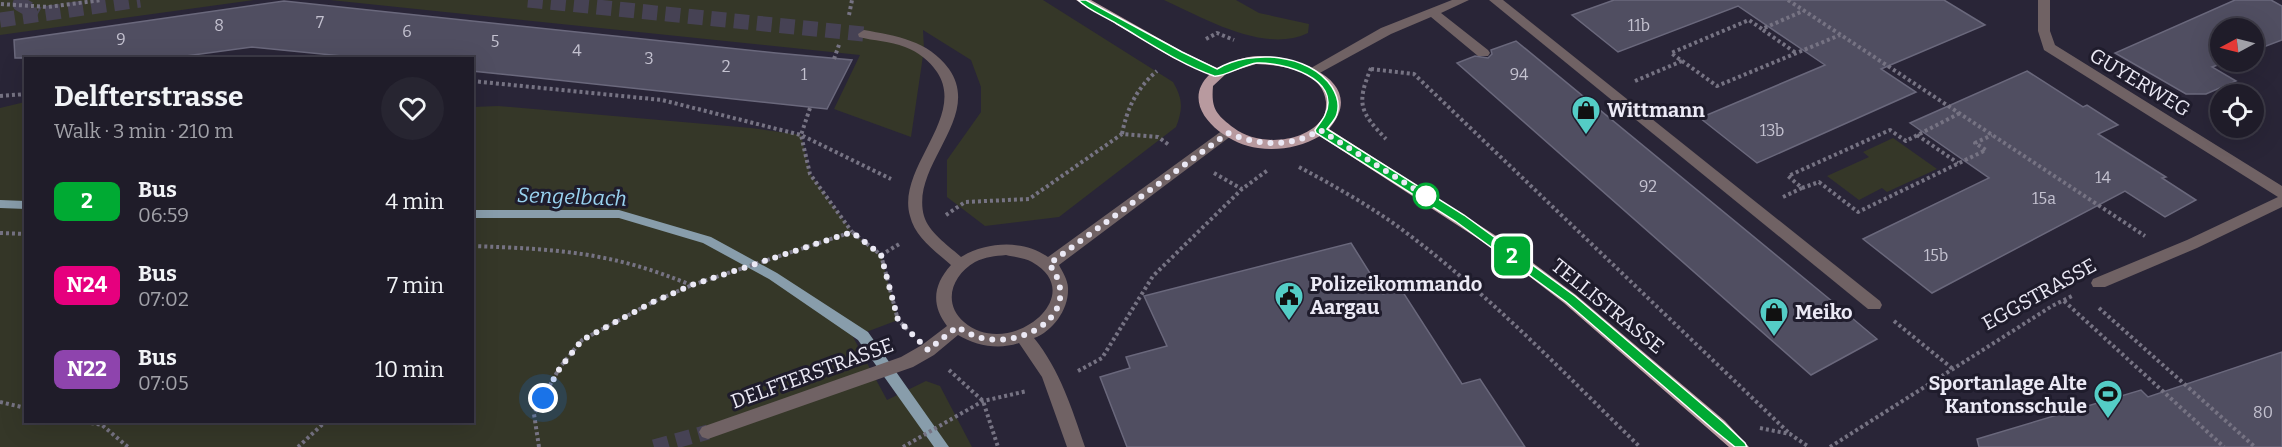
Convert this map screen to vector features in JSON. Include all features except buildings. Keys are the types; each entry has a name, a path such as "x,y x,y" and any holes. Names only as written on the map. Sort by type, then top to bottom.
{"main road":[{"path":"1082,0 1178,55 1218,73"},
{"path":"1256,60 1285,62 1311,72 1321,79 1332,96 1332,114 1320,130 1293,142 1259,143 1228,133 1208,114 1204,103 1204,92 1218,73 1229,67 1256,60"},
{"name":"TELLISTRASSE","path":"1320,130 1460,218 1570,299 1719,426 1740,447"}],"street":[{"path":"1311,72 1386,31 1437,7 1463,0"},
{"path":"1495,0 1874,305"},
{"name":"GUYERWEG","path":"2044,0 2044,32 2049,47 2282,193"},
{"path":"1437,7 1482,53"},
{"path":"864,34 895,39 924,49 940,64 952,85 951,105 916,191 915,214 923,230 960,265"},
{"path":"1049,264 1228,133"},
{"name":"EGGSTRASSE","path":"2099,283 2192,244 2282,201"},
{"path":"1006,249 1037,256 1049,264 1058,276 1062,289 1059,304 1052,317 1022,336 1004,340 970,335 957,327 947,316 943,303 944,289 949,276 973,256 1006,249"},
{"name":"DELFTERSTRASSE","path":"708,432 907,362 928,350 957,327"},
{"path":"1022,336 1038,354 1055,384 1076,447"}],"path":[{"path":"1,4 11,0"},
{"path":"1,4 48,7 102,0"},
{"path":"1788,0 2169,252"},
{"path":"1762,29 1803,11"},
{"path":"1797,53 1749,20 1671,53 1717,86 1797,53 1840,35"},
{"path":"1610,92 1682,62"},
{"path":"1371,69 1414,74 1790,434"},
{"path":"474,81 662,100 801,135 916,191"},
{"path":"0,96 24,94"},
{"path":"810,108 801,135 810,174 852,232 881,255 898,320 983,401 998,447"},
{"path":"1803,188 1788,176 1890,130 1906,141 1960,113"},
{"path":"923,230 965,202 1029,199 1122,134 1158,137 1191,160 1242,189"},
{"path":"1917,135 1958,163"},
{"path":"1756,210 1819,182 1858,212 1986,150 1975,143 1992,135"},
{"path":"1288,167 1298,167 1334,184 1437,256 1517,328 1640,447"},
{"path":"903,447 983,401 1055,384 1102,358 1153,276 1242,189 1269,169 1278,168"},
{"path":"540,447 534,414 560,368 582,340 653,302 692,285 852,232"},
{"path":"0,233 24,234"},
{"path":"474,246 539,249 615,258 692,285"},
{"name":"EGGSTRASSE","path":"1830,447 2064,301 2099,283"},
{"path":"2080,292 2255,447"},
{"path":"2064,301 2224,447"},
{"path":"1874,305 1953,369"},
{"path":"0,402 24,408"},
{"path":"91,423 102,425 128,447"},
{"path":"298,447 324,423"}],"green space":[{"path":"0,0 254,0 0,35"},
{"path":"330,0 1043,0 1173,82 1179,94 1181,109 1176,127 1059,217 985,226 947,197 947,160 981,112 981,87 971,60 923,30 924,49 911,137 834,109 860,55"},
{"path":"1164,0 1236,0 1259,13 1309,24 1308,33 1291,38 1254,37 1216,24"},
{"path":"24,102 24,423 474,423 474,107 498,106 751,128 801,135 810,174 852,232 881,255 898,320 853,337 887,400 926,381 940,386 972,447 0,447 0,108"},
{"path":"1893,138 1937,169 1887,192 1882,188 1859,200 1827,176 1869,157 1863,152"}],"waterway":[{"name":"Sengelbach","path":"0,204 24,205"},
{"name":"Sengelbach","path":"474,214 619,214 707,240 773,276 863,336 942,447"}],"tunnel":[{"path":"22,0 20,4 38,14"},
{"path":"0,20 140,0"},
{"path":"528,0 864,34"},
{"path":"654,447 708,432"}],"bus line":[{"name":"2","path":"1082,0 1178,55 1218,73 1241,62 1256,60 1285,62 1311,72 1321,79 1332,96 1332,114 1320,130 1496,243 1570,299 1719,426 1740,447"}],"place":[{"name":"Wittmann","path":"1586,136"},
{"name":"Polizeikommando Aargau","path":"1289,322"},
{"name":"Meiko","path":"1774,338"},
{"name":"Sportanlage Alte Kantonsschule","path":"2108,420"}],"route":[{"path":"543,398 560,368 582,340 653,302 692,285 852,232 881,255 898,320 928,350 957,327 970,335 986,339 1004,340 1022,336 1039,328 1052,317 1059,304 1062,289 1058,276 1049,264 1228,133 1259,143 1277,144 1293,142 1320,130 1426,196"}]}
